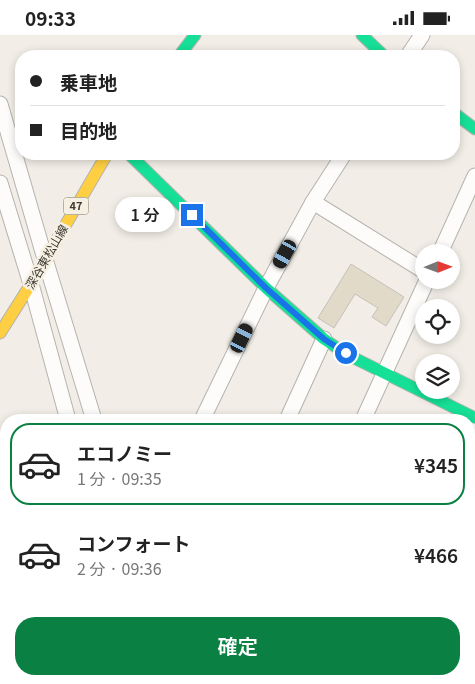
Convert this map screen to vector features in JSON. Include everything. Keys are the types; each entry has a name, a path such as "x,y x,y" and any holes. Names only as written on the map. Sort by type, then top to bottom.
{"street":[{"path":"184,50 195,35"},
{"path":"362,35 378,50"},
{"path":"412,50 422,35"},
{"path":"0,104 15,156"},
{"path":"460,118 475,129"},
{"path":"16,160 92,414"},
{"name":"深谷東松山線","path":"0,333 103,160"},
{"path":"135,160 266,288 324,339 384,374 463,414"},
{"path":"205,414 266,288 313,202 340,160"},
{"path":"444,244 475,176"},
{"path":"0,183 31,284 66,414"},
{"path":"313,202 415,265"},
{"path":"366,414 423,289"},
{"path":"290,414 324,339"}],"building":[{"path":"351,264 404,297 386,326 372,317 378,308 355,294 334,328 318,318"}],"traffic: fast":[{"path":"184,50 195,35"},
{"path":"362,35 378,50"},
{"path":"460,118 475,129"},
{"path":"135,160 266,288 324,339 346,354 467,414"}],"traffic: slow":[{"path":"0,333 103,160"}],"route":[{"path":"192,215 266,288 324,339 346,353"}]}
